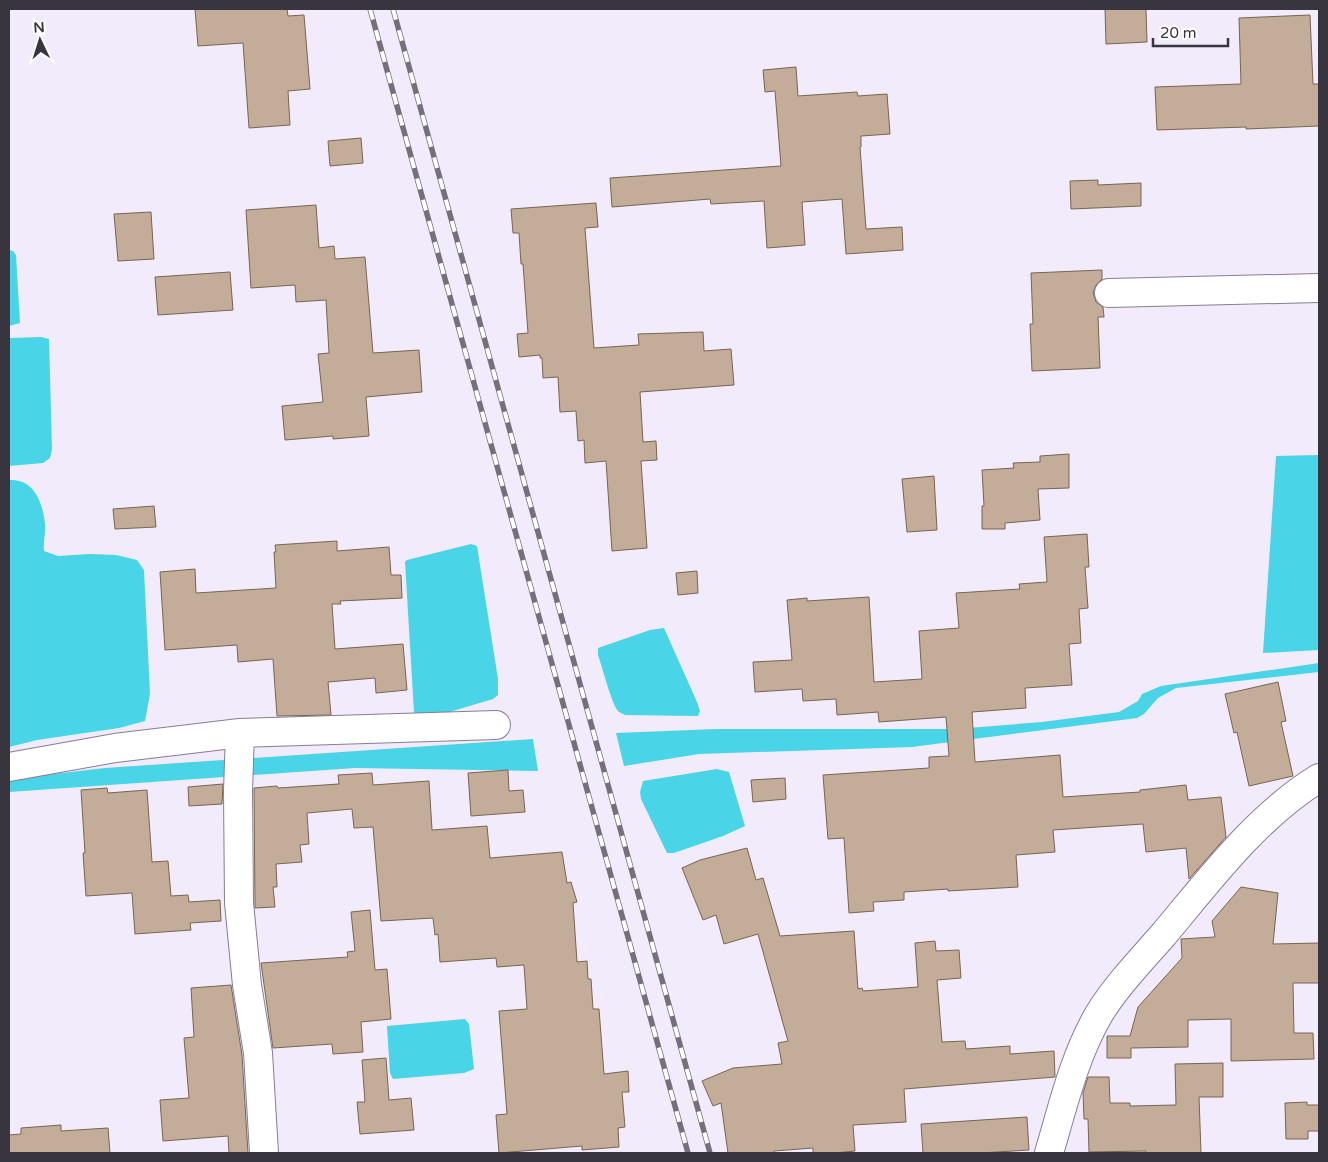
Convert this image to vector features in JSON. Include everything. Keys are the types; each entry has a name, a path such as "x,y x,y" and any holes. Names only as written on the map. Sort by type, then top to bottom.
{"street":[{"path":"1109,293 1319,288"},
{"path":"9,767 115,748 240,743 496,726"},
{"path":"240,743 238,791 239,904 247,985 258,1053 264,1153"},
{"path":"1049,1153 1075,1064 1100,1013 1142,959 1206,883 1252,834 1300,790 1319,778"}],"water":[{"path":"9,250 13,251 16,255 20,323 9,326"},
{"path":"41,337 49,339 52,449 50,458 43,463 9,466 9,338"},
{"path":"1319,455 1319,650 1263,653 1276,456"},
{"path":"9,480 18,480 25,483 36,493 42,508 45,524 44,551 58,556 116,555 137,560 144,570 150,694 145,721 119,728 37,740 9,747"},
{"path":"471,544 477,546 498,679 498,695 493,699 436,716 416,716 414,712 405,562"},
{"path":"664,628 697,702 700,711 698,716 625,715 618,711 613,701 598,655 598,648 650,630"},
{"path":"1319,663 1319,672 1176,688 1158,698 1144,714 1137,718 912,747 699,754 624,766 616,733 716,729 956,729 1042,722 1119,712 1138,701 1142,694 1161,686"},
{"path":"533,739 538,771 355,768 9,792 9,779 105,768"},
{"path":"717,769 729,772 745,826 723,836 674,853 667,853 641,799 640,792 643,781"},
{"path":"465,1019 469,1024 474,1069 464,1073 393,1079 390,1073 387,1026"}],"building":[{"path":"195,9 287,9 288,16 304,15 310,89 288,91 290,125 249,128 243,43 198,46"},
{"path":"1105,9 1146,9 1147,42 1106,44"},
{"path":"1310,15 1313,84 1319,84 1319,126 1157,130 1155,87 1241,84 1239,18"},
{"path":"796,67 798,96 857,92 858,96 887,94 890,134 861,136 860,147 866,229 902,227 903,250 846,254 842,199 802,202 805,245 767,248 764,201 711,204 710,199 612,207 610,178 781,166 775,91 765,92 763,70"},
{"path":"361,138 363,163 330,166 328,141"},
{"path":"1098,180 1098,185 1141,183 1141,206 1071,209 1070,181"},
{"path":"596,203 598,227 585,228 594,348 639,345 638,334 703,332 704,351 731,349 734,385 640,392 643,442 656,441 657,460 641,461 647,548 612,551 606,461 585,463 584,440 578,441 576,411 560,412 558,377 543,378 542,358 540,358 540,355 519,357 517,334 528,333 519,233 513,233 511,209"},
{"path":"316,205 319,248 334,246 335,259 365,257 373,353 419,350 422,392 366,397 369,436 333,439 333,436 285,440 282,406 323,402 318,354 329,353 326,300 296,302 295,285 251,288 246,210"},
{"path":"151,212 154,259 118,261 114,214"},
{"path":"1102,270 1102,279 1096,285 1093,293 1096,302 1103,307 1104,317 1098,317 1100,368 1032,371 1030,324 1033,324 1031,273"},
{"path":"230,272 233,310 158,315 155,277"},
{"path":"1069,454 1069,488 1038,489 1040,520 1005,523 1005,529 982,529 982,506 984,506 982,470 1014,468 1013,463 1040,462 1040,456"},
{"path":"934,476 937,530 907,532 902,479"},
{"path":"154,506 156,527 115,529 113,509"},
{"path":"1087,534 1089,567 1085,567 1088,608 1079,609 1081,643 1069,644 1072,685 1025,688 1026,708 972,712 975,762 1060,755 1063,797 1140,792 1140,790 1186,785 1188,800 1221,797 1226,837 1189,879 1186,848 1146,852 1143,824 1053,830 1055,852 1016,855 1018,887 904,892 904,900 873,902 874,911 849,913 844,838 828,839 823,775 929,768 929,757 949,756 946,717 879,722 878,712 837,715 836,699 803,701 802,689 755,692 753,662 792,660 787,600 807,598 807,601 869,597 874,682 922,679 919,631 959,628 956,593 1020,589 1019,584 1047,582 1044,537"},
{"path":"337,541 337,551 389,547 391,575 401,575 402,598 340,601 341,604 332,604 335,649 403,644 407,690 376,693 375,678 328,682 331,715 277,716 273,659 238,662 237,645 165,650 160,572 195,569 196,593 276,588 275,545"},
{"path":"697,571 698,593 678,595 676,573"},
{"path":"1278,682 1286,721 1281,722 1293,776 1249,786 1237,732 1234,733 1225,694"},
{"path":"508,770 509,791 523,790 525,812 471,816 468,773"},
{"path":"372,773 373,785 429,781 432,830 487,826 490,858 562,852 567,883 571,882 577,902 573,903 577,962 587,961 588,979 591,979 593,1009 599,1009 604,1074 628,1071 629,1092 622,1092 625,1127 618,1128 619,1147 582,1150 582,1146 499,1153 496,1115 507,1114 499,1011 527,1009 524,965 497,967 496,958 440,962 438,934 435,935 433,918 381,921 373,827 354,828 352,809 307,813 309,844 300,845 302,862 276,864 277,887 273,887 275,907 255,908 254,788 339,784 338,775"},
{"path":"785,778 786,799 753,802 751,780"},
{"path":"223,784 222,804 189,806 188,787"},
{"path":"107,788 108,793 147,790 152,862 168,861 171,896 188,895 189,902 220,900 221,921 190,923 191,930 135,934 132,893 86,896 81,790"},
{"path":"747,848 756,880 763,878 780,936 854,931 858,989 862,988 863,991 918,987 915,943 935,941 936,951 959,950 961,978 937,980 942,1042 965,1041 966,1049 1010,1046 1010,1054 1054,1051 1055,1077 904,1089 906,1122 853,1125 855,1151 813,1153 813,1148 774,1151 774,1153 728,1153 721,1103 713,1106 702,1081 733,1068 782,1064 778,1043 788,1041 758,934 724,944 716,915 703,920 682,868 700,860"},
{"path":"1241,887 1278,893 1273,944 1319,943 1319,983 1293,983 1294,1033 1313,1033 1314,1059 1231,1061 1231,1019 1188,1020 1188,1047 1131,1048 1131,1058 1107,1058 1107,1036 1130,1036 1138,1007 1182,958 1181,939 1215,937 1212,921"},
{"path":"370,910 375,970 387,969 391,1019 361,1022 363,1052 333,1054 332,1044 273,1048 261,963 348,957 347,952 355,951 351,912"},
{"path":"231,985 242,1055 248,1153 229,1153 228,1136 163,1141 160,1100 189,1098 184,1038 194,1037 191,988"},
{"path":"386,1058 389,1100 411,1098 414,1130 360,1134 357,1102 365,1102 362,1060"},
{"path":"1223,1063 1223,1097 1199,1097 1201,1153 1146,1153 1146,1151 1089,1152 1088,1119 1084,1119 1083,1093 1088,1077 1109,1077 1110,1103 1130,1103 1130,1106 1176,1105 1175,1064"},
{"path":"1307,1102 1307,1105 1319,1105 1319,1131 1308,1131 1308,1139 1286,1139 1285,1103"},
{"path":"1027,1117 1029,1150 981,1153 923,1153 921,1124"},
{"path":"61,1125 61,1131 108,1128 110,1153 9,1153 9,1135 21,1134 21,1128"}],"railway":[{"path":"370,9 688,1153"},
{"path":"393,9 710,1153"}]}
